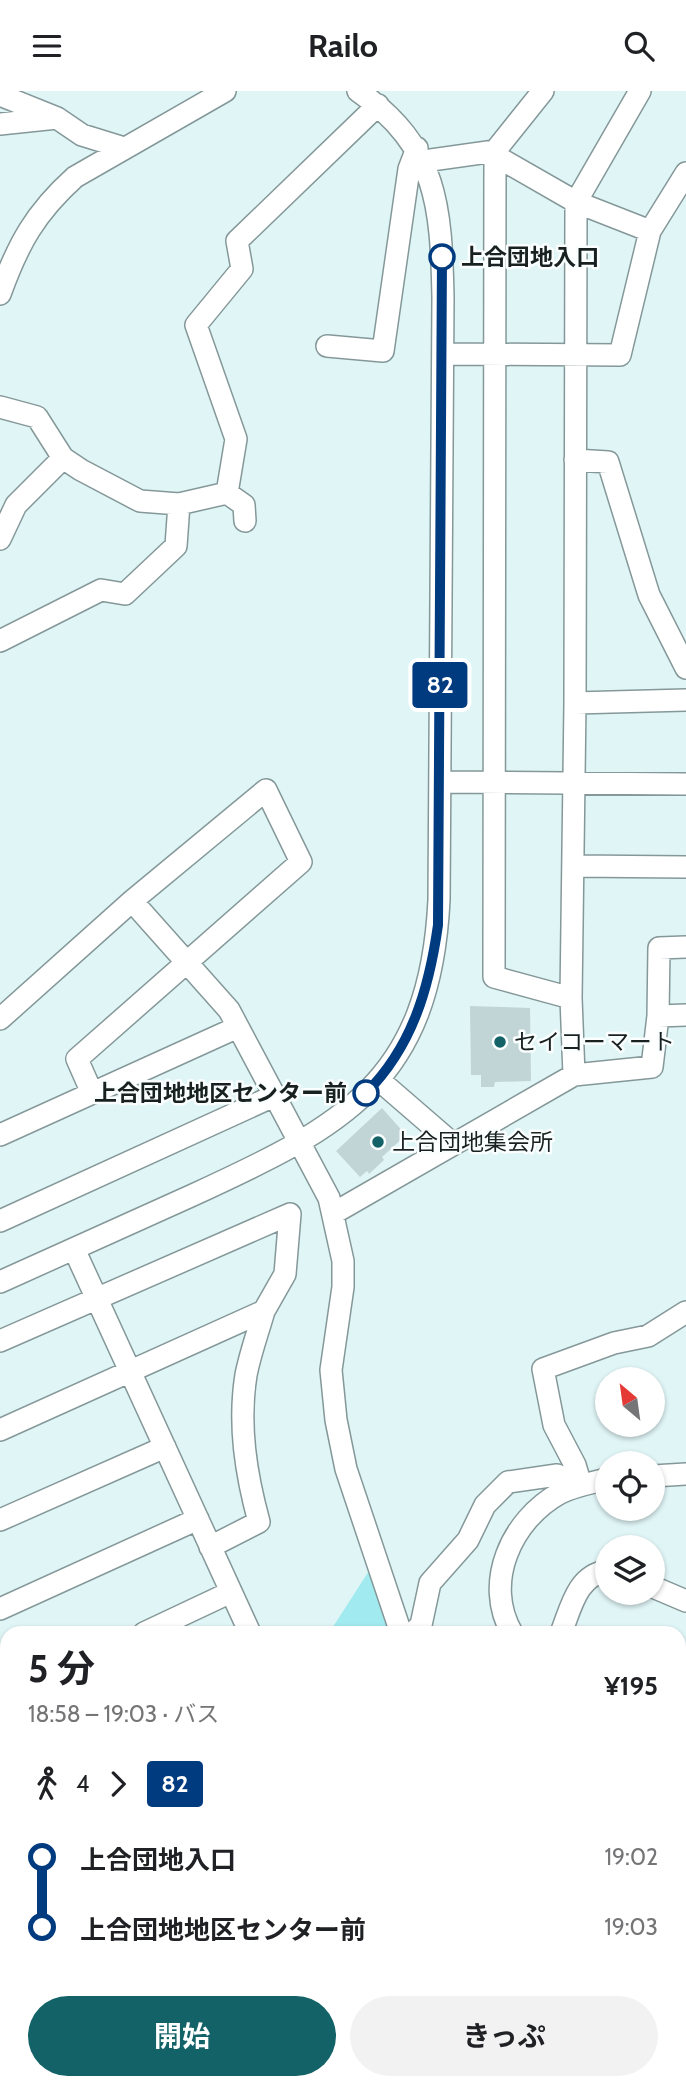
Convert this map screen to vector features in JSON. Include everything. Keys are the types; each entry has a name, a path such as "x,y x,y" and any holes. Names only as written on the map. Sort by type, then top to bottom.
{"street":[{"path":"0,294 15,252 32,223 55,195 75,177 225,91"},
{"path":"0,1282 302,1143 352,1107 379,1080 414,1024 433,955 439,900 443,354 440,222 437,199 420,155 378,105 358,91"},
{"path":"543,91 495,151 494,977 571,998"},
{"path":"574,1075 571,998 575,783 576,202 640,91"},
{"path":"0,95 34,98 82,135 124,148"},
{"path":"227,493 236,439 197,325 242,269 237,241 378,105"},
{"path":"0,124 57,118"},
{"path":"327,346 383,351 409,169 420,155 495,151"},
{"path":"495,151 501,159 576,202 650,230"},
{"path":"443,354 620,355 650,230 686,173"},
{"path":"0,407 37,417 63,458 140,501 179,505 227,493 244,505 246,521"},
{"path":"0,539 16,505 63,458"},
{"path":"575,460 608,462 649,595 686,668"},
{"path":"0,641 101,590 125,594 176,546 179,505"},
{"path":"575,702 686,700"},
{"path":"440,782 686,784"},
{"path":"0,1019 132,901 266,790 301,862 77,1059 92,1093"},
{"path":"573,866 686,867"},
{"path":"132,901 229,1010 302,1143 334,1213 343,1261 343,1287 331,1370 336,1420 346,1469 399,1626"},
{"path":"334,1213 574,1075 652,1067 659,1016 659,948 686,947"},
{"path":"659,1016 686,1015"},
{"path":"0,1135 238,1027"},
{"path":"379,1080 453,1145"},
{"path":"0,1221 276,1095"},
{"path":"0,1341 290,1214 285,1274 264,1311 246,1375 245,1470 259,1522 210,1547"},
{"path":"74,1249 247,1626"},
{"path":"0,1430 264,1311"},
{"path":"581,1485 575,1465 554,1425 543,1369 614,1343 648,1336 686,1311"},
{"path":"0,1520 165,1447"},
{"path":"665,1475 686,1474"},
{"path":"420,1626 430,1583 468,1540 485,1505 508,1482 556,1475 581,1485"},
{"path":"509,1626 498,1600 498,1582 504,1561 524,1524 540,1507 560,1493 595,1482"},
{"path":"0,1609 198,1519"},
{"path":"564,1626 583,1584 595,1575"},
{"path":"665,1592 686,1601"},
{"path":"159,1626 231,1593"}],"shaded area":[{"path":"376,1560 387,1626 334,1626"}],"building":[{"name":"セイコーマート","path":"470,1006 530,1008 531,1081 495,1082 494,1087 481,1087 481,1075 471,1075"},
{"name":"上合団地集会所","path":"382,1108 406,1135 382,1157 384,1160 369,1174 367,1171 360,1177 336,1151"}],"bus line":[{"name":"82","path":"366,1093 398,1054 414,1024 426,987 438,925 442,257"}],"place":[{"name":"上合団地入口","path":"442,257"},
{"name":"セイコーマート","path":"500,1042"},
{"name":"上合団地地区センター前","path":"366,1093"},
{"name":"上合団地集会所","path":"378,1142"}]}
